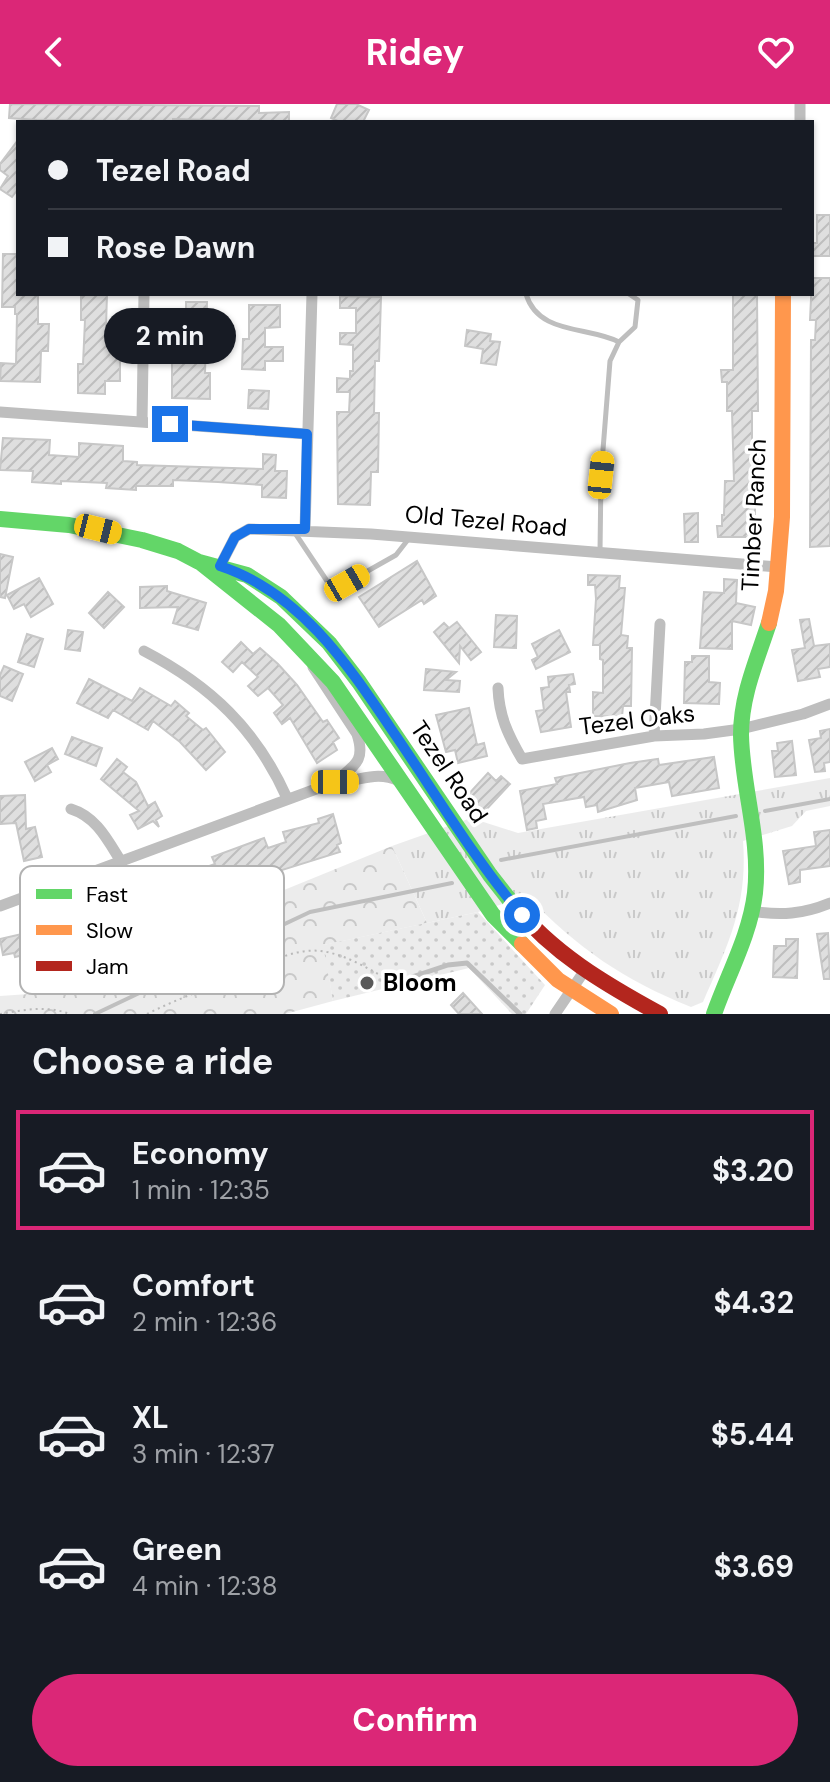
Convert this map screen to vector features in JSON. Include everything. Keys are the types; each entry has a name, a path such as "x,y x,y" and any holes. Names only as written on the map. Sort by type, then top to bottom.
{"main road":[{"name":"Timber Ranch","path":"714,1014 752,911 756,875 755,849 742,769 741,729 745,692 776,594 781,536 783,296"},
{"name":"Tezel Road","path":"0,519 98,529 178,551 218,571 299,644 333,682 493,915 531,954 573,990 611,1014"},
{"name":"Tezel Road","path":"218,571 247,575 281,597 329,643 359,682 503,894 530,924 585,970 660,1014"}],"street":[{"path":"142,422 144,296"},
{"path":"299,529 307,434 312,296"},
{"path":"0,412 307,434"},
{"name":"Old Tezel Road","path":"218,571 235,537 249,529 299,529 778,567"},
{"path":"654,736 660,624"},
{"path":"299,644 357,734 360,745 361,755 357,763 335,782"},
{"path":"144,651 196,682 235,717 259,747 287,798"},
{"name":"Tezel Oaks","path":"498,688 499,709 506,731 522,759 654,736 741,729 830,704"},
{"path":"113,866 335,782 354,782 374,775 385,775 402,783"},
{"path":"71,809 90,818 122,863"},
{"path":"0,906 20,899"},
{"path":"752,911 789,915 806,913 830,903"},
{"path":"555,1014 585,970"}],"lane":[{"path":"526,296 539,317 567,328 604,334 619,342"},
{"path":"600,553 601,475 610,361 619,342 635,327 638,300 632,296"},
{"path":"299,529 327,581 341,586 396,555 410,537"},
{"path":"394,983 448,965 467,963 520,1014"}],"path":[{"path":"284,955 329,952 394,983"},
{"path":"147,1014 189,994"},
{"path":"0,1014 34,1009 59,1010 69,1014"}],"green space":[{"path":"830,778 830,806 806,811 792,826 743,841 742,885 734,924 703,1002 691,1007 622,974 565,932 527,896 478,912 427,923 392,846 471,818 518,833"},
{"path":"392,846 427,923 324,945 333,1001 285,1014 0,1014 0,996 284,994 284,890"},
{"path":"478,912 545,985 526,1014 512,1014 469,968 333,1001 323,945"}],"building":[{"path":"10,104 259,106 259,113 289,112 289,120 9,118"},
{"path":"337,104 356,104 369,110 364,120 331,118"},
{"path":"16,143 16,192 12,197 0,189 8,176 0,170 0,164"},
{"path":"817,215 830,215 830,256 814,256 814,243 817,243"},
{"path":"3,254 16,254 16,296 38,296 38,324 49,324 48,351 41,351 40,382 0,381 1,363 16,364 17,314 15,307 2,307"},
{"path":"814,278 830,278 830,546 810,547 811,340 815,340 816,320 810,320"},
{"path":"81,296 107,296 106,327 120,328 120,381 105,381 105,394 78,393 78,364 83,364 85,320 81,320"},
{"path":"340,296 381,297 374,413 379,413 378,472 371,472 370,505 338,504 337,412 349,412 350,392 337,392 337,378 350,379 350,371 353,371 353,345 340,344 340,333 356,333 356,308 340,308"},
{"path":"733,296 757,296 758,411 752,411 752,452 758,452 757,503 755,526 751,526 752,537 718,537 717,526 722,526 724,515 725,481 734,481 732,411 727,411 727,382 722,382 721,370 733,370"},
{"path":"186,302 207,302 205,373 210,373 210,399 172,398 172,342 186,342"},
{"path":"249,305 280,305 280,327 265,328 265,347 283,347 283,361 265,361 265,370 242,369 243,339 249,339"},
{"path":"467,330 491,334 490,341 500,342 496,365 481,363 483,349 465,346"},
{"path":"249,390 269,391 268,409 248,408"},
{"path":"3,438 50,440 49,455 79,457 79,443 123,446 123,461 137,462 137,465 263,469 263,454 276,455 275,471 287,471 286,498 262,497 262,485 218,482 173,480 173,486 136,486 136,490 106,488 107,483 32,482 33,471 0,470"},
{"path":"698,513 698,542 685,542 684,514"},
{"path":"0,554 13,557 5,598 0,597"},
{"path":"417,561 436,596 424,604 422,600 379,627 359,597"},
{"path":"588,575 620,576 619,588 625,588 621,635 628,636 627,648 632,648 631,706 623,706 622,717 593,716 593,692 603,693 603,660 600,659 600,645 593,645 595,585 588,585"},
{"path":"39,578 53,604 31,617 24,604 14,609 7,595"},
{"path":"724,579 737,580 736,603 755,607 751,625 732,621 732,649 700,648 704,592 724,593"},
{"path":"167,586 167,591 206,603 198,630 173,623 178,607 140,608 140,587"},
{"path":"108,592 124,607 104,628 89,613"},
{"path":"496,615 517,616 516,648 494,647"},
{"path":"809,619 814,646 830,644 830,667 818,669 820,677 798,681 792,650 805,648 800,620"},
{"path":"457,622 481,652 471,660 460,646 459,663 434,632 444,623 449,628"},
{"path":"68,630 83,632 80,651 65,649"},
{"path":"559,630 570,652 536,669 532,660 538,657 532,644"},
{"path":"27,634 43,639 34,667 18,662"},
{"path":"241,642 253,654 260,648 297,685 323,722 327,720 339,738 333,742 337,750 317,763 290,718 282,724 274,713 283,705 268,688 258,696 248,686 258,677 242,662 233,672 222,662"},
{"path":"692,656 709,656 709,682 720,683 719,704 684,703 685,662 692,662"},
{"path":"4,666 23,674 12,701 0,696 0,675"},
{"path":"426,669 456,672 446,680 460,681 459,692 424,690"},
{"path":"573,674 575,684 569,685 570,692 566,692 571,727 541,732 536,711 544,710 541,688 549,687 548,677"},
{"path":"89,679 132,701 140,688 171,706 175,701 189,713 186,716 203,730 206,728 225,752 206,770 180,742 153,721 148,730 113,710 108,718 77,703"},
{"path":"469,708 477,745 484,743 487,756 458,763 455,750 446,752 436,715"},
{"path":"830,729 830,762 824,763 825,771 815,772 809,740 821,738 820,731"},
{"path":"72,737 102,748 96,766 65,754"},
{"path":"792,741 796,775 775,777 772,751 778,751 777,743"},
{"path":"52,748 58,759 47,765 51,772 35,781 25,762"},
{"path":"714,757 719,788 672,796 669,782 635,788 637,800 598,812 597,805 586,807 584,797 543,804 546,819 536,821 537,828 527,830 520,791 557,784 555,778 630,763 658,759 659,765"},
{"path":"117,759 127,767 123,772 136,782 148,806 155,802 162,816 156,820 159,827 153,821 138,829 130,815 139,811 101,779"},
{"path":"488,773 496,781 501,776 510,784 483,813 466,797"},
{"path":"25,795 26,829 35,827 42,857 24,861 16,823 0,824 0,796"},
{"path":"333,814 341,843 337,845 340,852 284,869 284,866 209,866 215,864 212,857 264,838 268,848 286,842 283,832 319,823 318,819"},
{"path":"830,830 830,866 800,870 800,882 789,884 783,851 816,846 814,832"},
{"path":"828,933 830,979 824,979 817,934"},
{"path":"20,934 20,956 15,957 14,953 3,955 0,939"},
{"path":"786,939 798,939 797,978 773,977 774,946 786,946"},
{"path":"463,993 482,1014 459,1014 451,1005"}],"waterway":[{"path":"765,811 830,799"},
{"path":"501,860 736,816"},
{"path":"284,924 310,912 452,883"},
{"path":"95,1014 137,994"}],"traffic: fast":[{"path":"0,519 69,525 142,540 178,551 199,562 247,575 281,597 329,643 359,682 512,903"},
{"path":"201,563 279,625 333,682 493,915 522,944"},
{"path":"714,1014 744,939 755,893 755,853 741,735 750,678 769,623"}],"traffic: slow":[{"path":"769,623 776,591 782,517 783,296"},
{"path":"522,944 558,980 611,1014"}],"traffic: jam":[{"path":"512,903 562,952 600,979 660,1014"}],"place":[{"name":"Bloom","path":"367,983"}],"route":[{"path":"170,424 307,434 305,529 249,529 241,532 235,537 220,566 247,575 281,597 329,643 359,682 503,894 522,915"}]}
